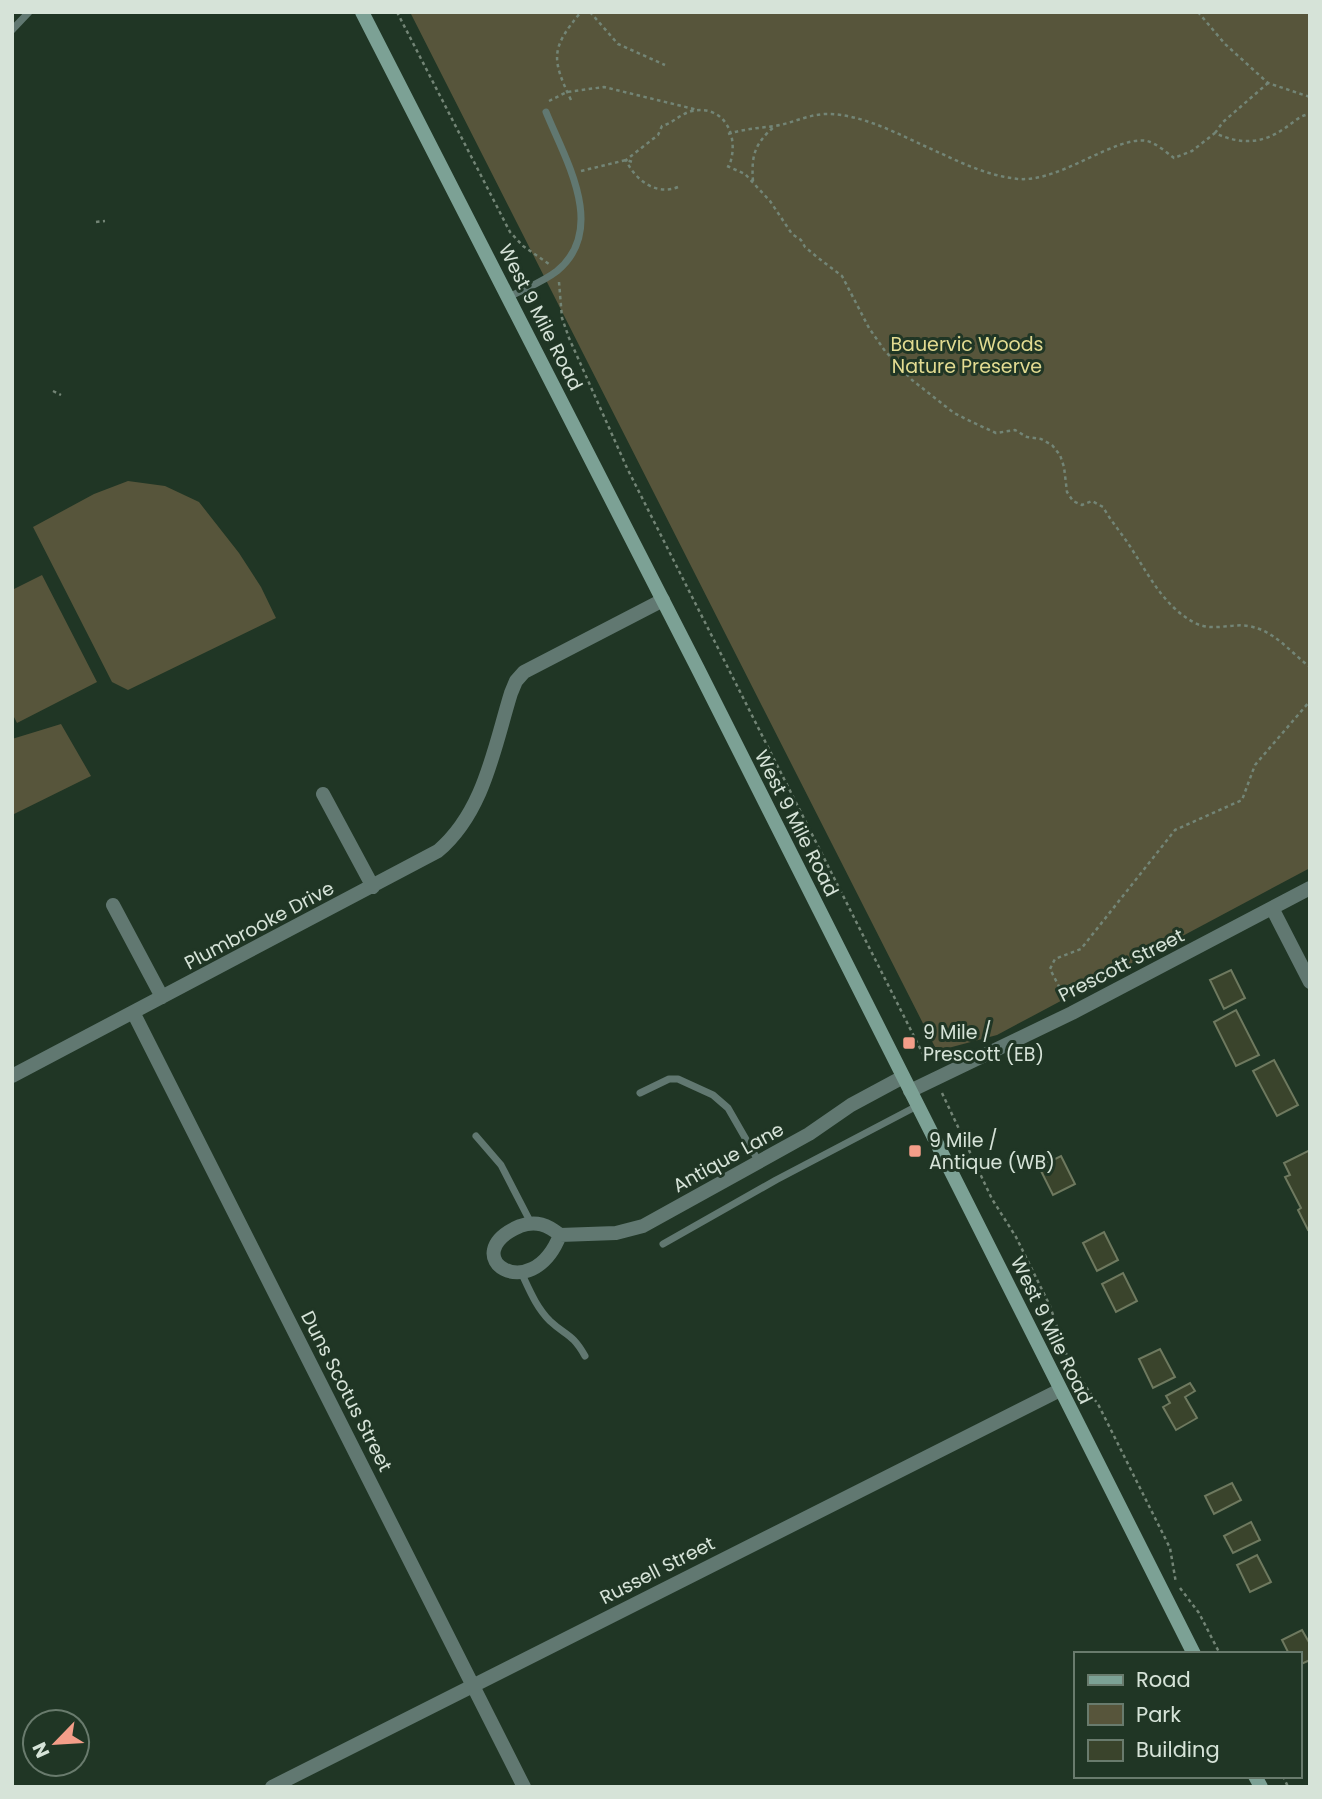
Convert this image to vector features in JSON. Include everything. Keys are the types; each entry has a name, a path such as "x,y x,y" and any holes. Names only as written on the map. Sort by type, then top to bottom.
{"main road":[{"name":"West 9 Mile Road","path":"362,12 663,600 1193,1652"}],"street":[{"name":"Plumbrooke Drive","path":"12,1076 438,851 460,829 476,802 511,693 524,672 663,600"},
{"path":"323,794 373,887"},
{"name":"Prescott Street","path":"910,1091 1072,1013 1310,888"},
{"path":"113,905 162,998"},
{"path":"1272,908 1310,982"},
{"name":"Duns Scotus Street","path":"133,1012 524,1787"},
{"name":"Antique Lane","path":"531,1223 550,1227 560,1235 627,1232 643,1226 809,1134 851,1105 903,1077"},
{"path":"531,1223 501,1237 495,1246 495,1259 502,1269 509,1273 521,1272 548,1259 560,1235"},
{"name":"Russell Street","path":"272,1787 1060,1390"}],"lane":[{"path":"12,30 29,12"},
{"path":"509,297 555,273 569,260 580,237 580,203 546,111"},
{"path":"640,1093 669,1079 678,1079 713,1095 728,1108 759,1162"},
{"path":"663,1244 776,1180 917,1106"},
{"path":"476,1136 501,1165 531,1223"},
{"path":"521,1272 543,1313 572,1336 585,1356"}],"path":[{"path":"397,12 510,232 523,246 547,262 555,273 560,286 562,318 569,338 627,468 928,1063"},
{"path":"570,100 558,72 556,57 558,45 581,12"},
{"path":"590,12 618,44 665,65"},
{"path":"1198,12 1225,44 1268,83 1287,87 1310,97"},
{"path":"730,134 818,115 850,116 973,168 1020,179 1052,174 1121,145 1139,141 1149,142 1174,158 1192,151 1268,83"},
{"path":"546,111 543,104 567,92 604,87 701,111"},
{"path":"571,174 626,160 659,135 662,126 691,111 711,111 720,115 728,124 730,134 733,156 728,167 745,174 754,182 792,234 842,276 869,328 885,351 912,380 954,413 972,422 996,433 1015,430 1052,445 1060,455 1064,467 1066,492 1073,501 1082,505 1092,501 1103,507 1172,608 1197,625 1215,628 1245,625 1260,629 1280,641 1310,667"},
{"path":"1215,132 1231,140 1261,141 1283,130 1303,115 1310,114"},
{"path":"754,182 753,155 762,137 775,126"},
{"path":"626,160 633,162"},
{"path":"626,160 648,186 658,190 678,187"},
{"path":"96,222 105,221"},
{"path":"53,391 61,395"},
{"path":"1072,1013 1050,969 1055,959 1081,948 1175,830 1242,800 1255,765 1310,701"},
{"path":"943,1095 992,1199 1016,1237 1050,1306 1069,1362 1100,1406 1170,1548 1176,1582 1199,1613 1219,1652"}],"green space":[{"name":"Bauervic Woods Nature Preserve","path":"410,12 1310,12 1310,868 997,1035 937,1051"},
{"path":"128,481 165,486 199,502 239,553 261,587 276,618 128,690 112,682 33,527 94,494"},
{"path":"42,575 97,682 17,723 12,713 12,590"},
{"path":"61,724 91,776 12,815 12,739"}],"building":[{"path":"1231,970 1245,998 1224,1009 1210,980"},
{"path":"1236,1010 1259,1055 1236,1066 1214,1022"},
{"path":"1274,1060 1298,1105 1277,1116 1253,1071"},
{"path":"1310,1150 1308,1230 1298,1210 1301,1208 1285,1177 1290,1175 1284,1163"},
{"path":"1061,1156 1075,1184 1053,1195 1039,1167"},
{"path":"1104,1232 1118,1260 1097,1271 1083,1243"},
{"path":"1123,1273 1137,1301 1116,1312 1102,1284"},
{"path":"1160,1349 1175,1377 1153,1388 1139,1359"},
{"path":"1190,1383 1195,1391 1185,1397 1197,1418 1176,1430 1163,1407 1170,1403 1166,1396"},
{"path":"1232,1483 1241,1500 1214,1514 1205,1496"},
{"path":"1251,1522 1260,1540 1233,1553 1224,1536"},
{"path":"1257,1555 1271,1582 1250,1592 1237,1565"},
{"path":"1302,1630 1310,1644 1310,1660 1301,1664 1301,1652 1288,1652 1282,1640"}],"place":[{"name":"9 Mile / Prescott (EB)","path":"909,1043"},
{"name":"9 Mile / Antique (WB)","path":"915,1151"}]}
